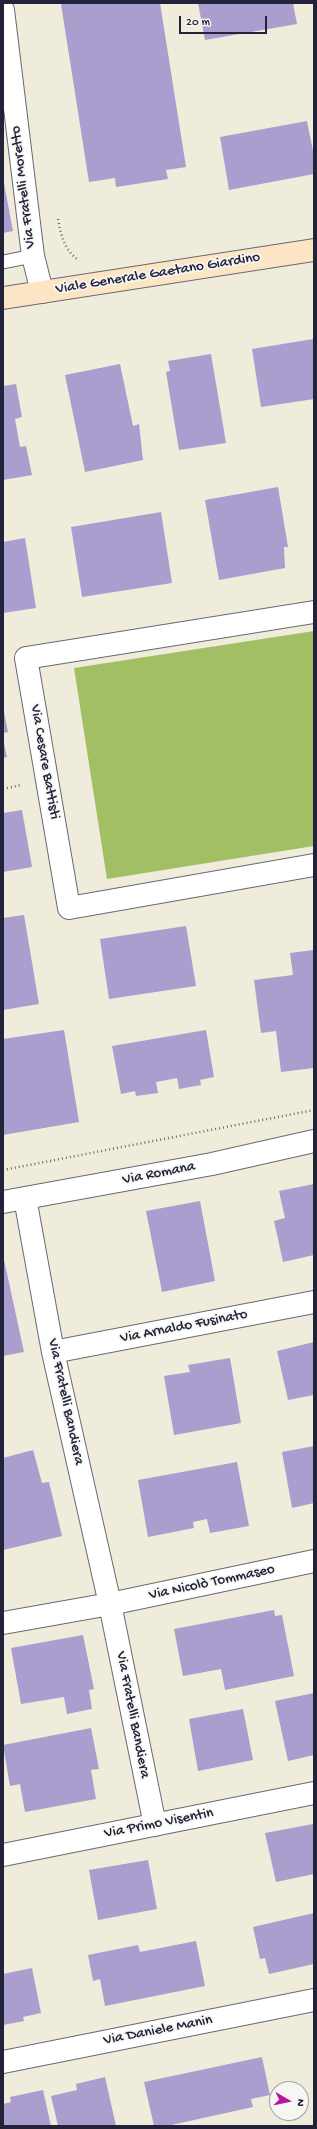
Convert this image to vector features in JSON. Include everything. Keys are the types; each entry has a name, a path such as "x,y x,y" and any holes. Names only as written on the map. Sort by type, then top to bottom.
{"main road":[{"name":"Viale Generale Gaetano Giardino","path":"3,298 314,250"}],"street":[{"name":"Via Fratelli Moretto","path":"3,10 33,256 42,292"},
{"name":"Via Cesare Battisti","path":"314,612 26,658 69,908 314,865"},
{"name":"Via Romana","path":"3,1202 212,1164 314,1141"},
{"name":"Via Fratelli Bandiera","path":"26,1198 54,1352 110,1604 154,1825"},
{"name":"Via Arnaldo Fusinato","path":"54,1352 314,1302"},
{"name":"Via Nicolò Tommaseo","path":"110,1604 314,1561"},
{"path":"3,1623 110,1604"},
{"name":"Via Primo Visentin","path":"3,1855 314,1793"},
{"name":"Via Daniele Manin","path":"3,2062 314,2000"}],"lane":[{"path":"3,262 33,256"}],"path":[{"path":"3,1170 314,1110"}],"green space":[{"path":"314,631 314,846 107,879 74,668"}],"building":[{"path":"160,3 186,167 166,170 168,179 116,187 115,178 89,182 61,4"},
{"path":"198,3 293,3 297,24 205,40"},
{"path":"307,121 314,156 314,174 229,190 220,137"},
{"path":"3,178 13,231 3,233"},
{"path":"313,339 314,399 261,407 252,349"},
{"path":"211,354 226,443 179,450 166,372 170,371 168,361"},
{"path":"120,364 133,426 139,424 143,460 85,472 65,375"},
{"path":"16,384 22,417 15,419 20,447 26,446 32,475 3,480 3,386"},
{"path":"278,487 288,547 284,547 285,568 219,580 205,500"},
{"path":"161,512 172,583 82,597 71,527"},
{"path":"25,538 36,608 3,613 3,542"},
{"path":"3,707 8,732 3,733"},
{"path":"3,739 7,757 3,758"},
{"path":"22,810 32,867 3,872 3,813"},
{"path":"24,915 39,1004 3,1010 3,918"},
{"path":"186,926 196,986 109,999 100,939"},
{"path":"314,950 314,1068 281,1072 276,1031 261,1033 254,980 293,975 290,953"},
{"path":"64,1030 79,1122 3,1135 3,1039"},
{"path":"206,1030 214,1077 200,1080 201,1085 179,1089 177,1078 156,1082 158,1093 136,1096 135,1091 121,1094 112,1046"},
{"path":"314,1184 314,1255 283,1262 274,1221 285,1218 279,1191"},
{"path":"200,1201 215,1281 162,1292 146,1211"},
{"path":"3,1255 24,1352 3,1356"},
{"path":"314,1342 314,1395 288,1400 277,1351"},
{"path":"230,1358 241,1423 174,1435 164,1376 190,1372 188,1365"},
{"path":"314,1446 314,1503 292,1508 282,1452"},
{"path":"33,1450 42,1483 49,1482 62,1536 3,1550 3,1458"},
{"path":"237,1462 249,1526 210,1533 207,1519 193,1522 194,1528 148,1537 138,1480"},
{"path":"274,1610 275,1616 282,1615 294,1676 225,1690 221,1669 183,1676 174,1629"},
{"path":"83,1635 94,1689 89,1690 92,1709 67,1714 64,1697 21,1704 11,1648"},
{"path":"314,1693 314,1755 288,1761 275,1701"},
{"path":"243,1709 253,1760 198,1771 189,1719"},
{"path":"91,1728 99,1769 91,1770 96,1799 25,1812 20,1784 10,1786 3,1745"},
{"path":"313,1824 314,1874 276,1882 265,1833"},
{"path":"148,1860 157,1909 98,1920 89,1870"},
{"path":"314,1913 314,1964 269,1974 265,1958 260,1959 253,1927"},
{"path":"196,1941 205,1986 105,2006 100,1979 93,1981 88,1955 138,1945 140,1952"},
{"path":"32,1968 41,2013 23,2017 24,2021 3,2025 3,1974"},
{"path":"262,2057 269,2095 251,2099 253,2107 167,2126 154,2126 144,2082"},
{"path":"105,2077 116,2126 58,2126 51,2096 77,2090 76,2084"},
{"path":"43,2090 51,2126 3,2126 3,2104 11,2102 10,2097"}]}
